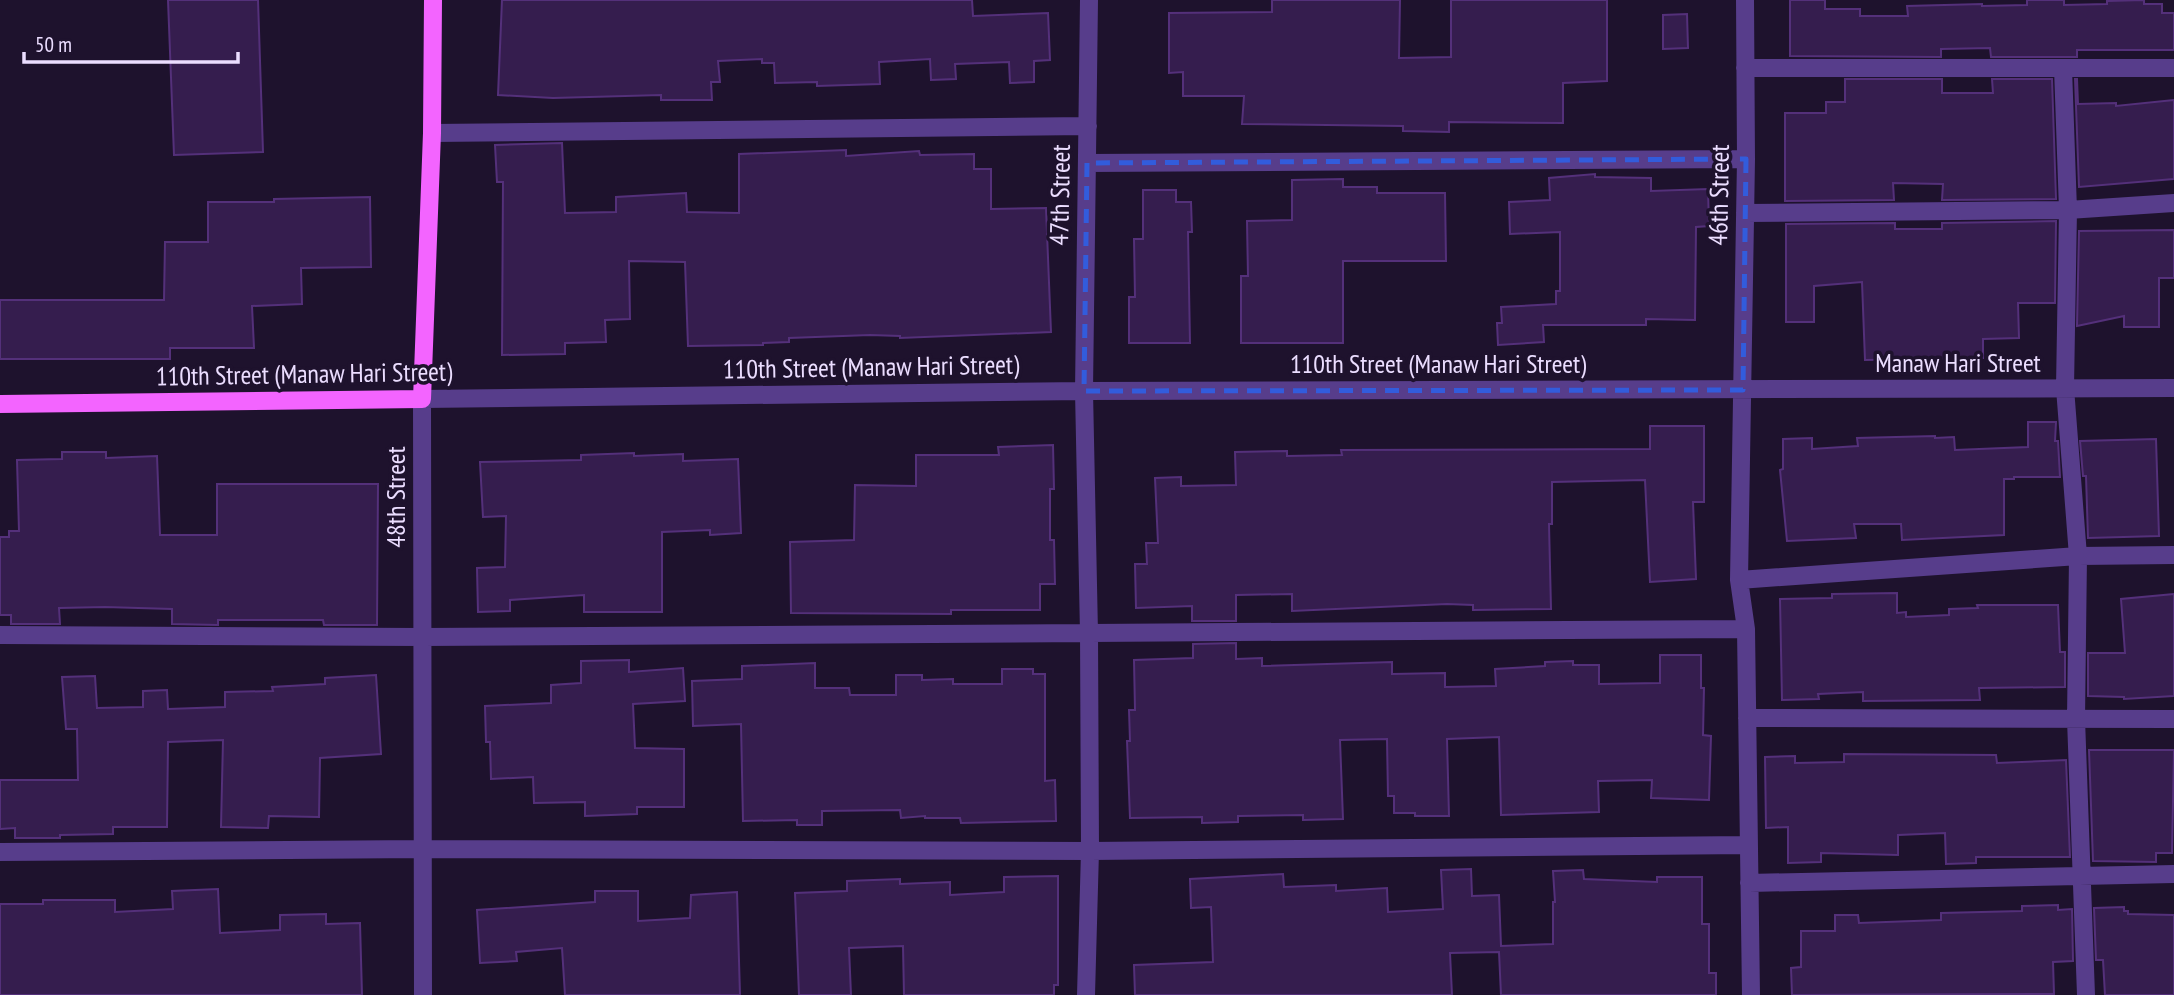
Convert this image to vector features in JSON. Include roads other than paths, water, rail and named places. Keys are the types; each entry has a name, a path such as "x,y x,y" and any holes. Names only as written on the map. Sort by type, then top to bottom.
{"main road":[{"name":"48th Street","path":"422,399 432,133 433,0"},
{"name":"110th Street (Manaw Hari Street)","path":"0,404 422,399"}],"street":[{"name":"47th Street","path":"1086,995 1090,851 1084,391 1089,0"},
{"name":"46th Street","path":"1745,0 1746,159 1739,580 1746,629 1751,995"},
{"path":"1745,68 2174,68"},
{"path":"2063,68 2068,210 2065,388 2078,556 2076,719 2086,995"},
{"path":"432,133 1088,126"},
{"path":"1087,163 1746,159"},
{"path":"1745,213 2068,210 2174,203"},
{"name":"Manaw Hari Street","path":"1743,390 2174,388"},
{"name":"110th Street (Manaw Hari Street)","path":"422,399 1084,391 1743,390"},
{"name":"48th Street","path":"422,399 423,995"},
{"path":"1739,580 2078,556 2174,555"},
{"path":"0,635 422,637 1746,629"},
{"path":"1747,718 2174,719"},
{"path":"0,852 423,849 1090,851 1749,845"},
{"path":"1749,883 2174,874"}]}
